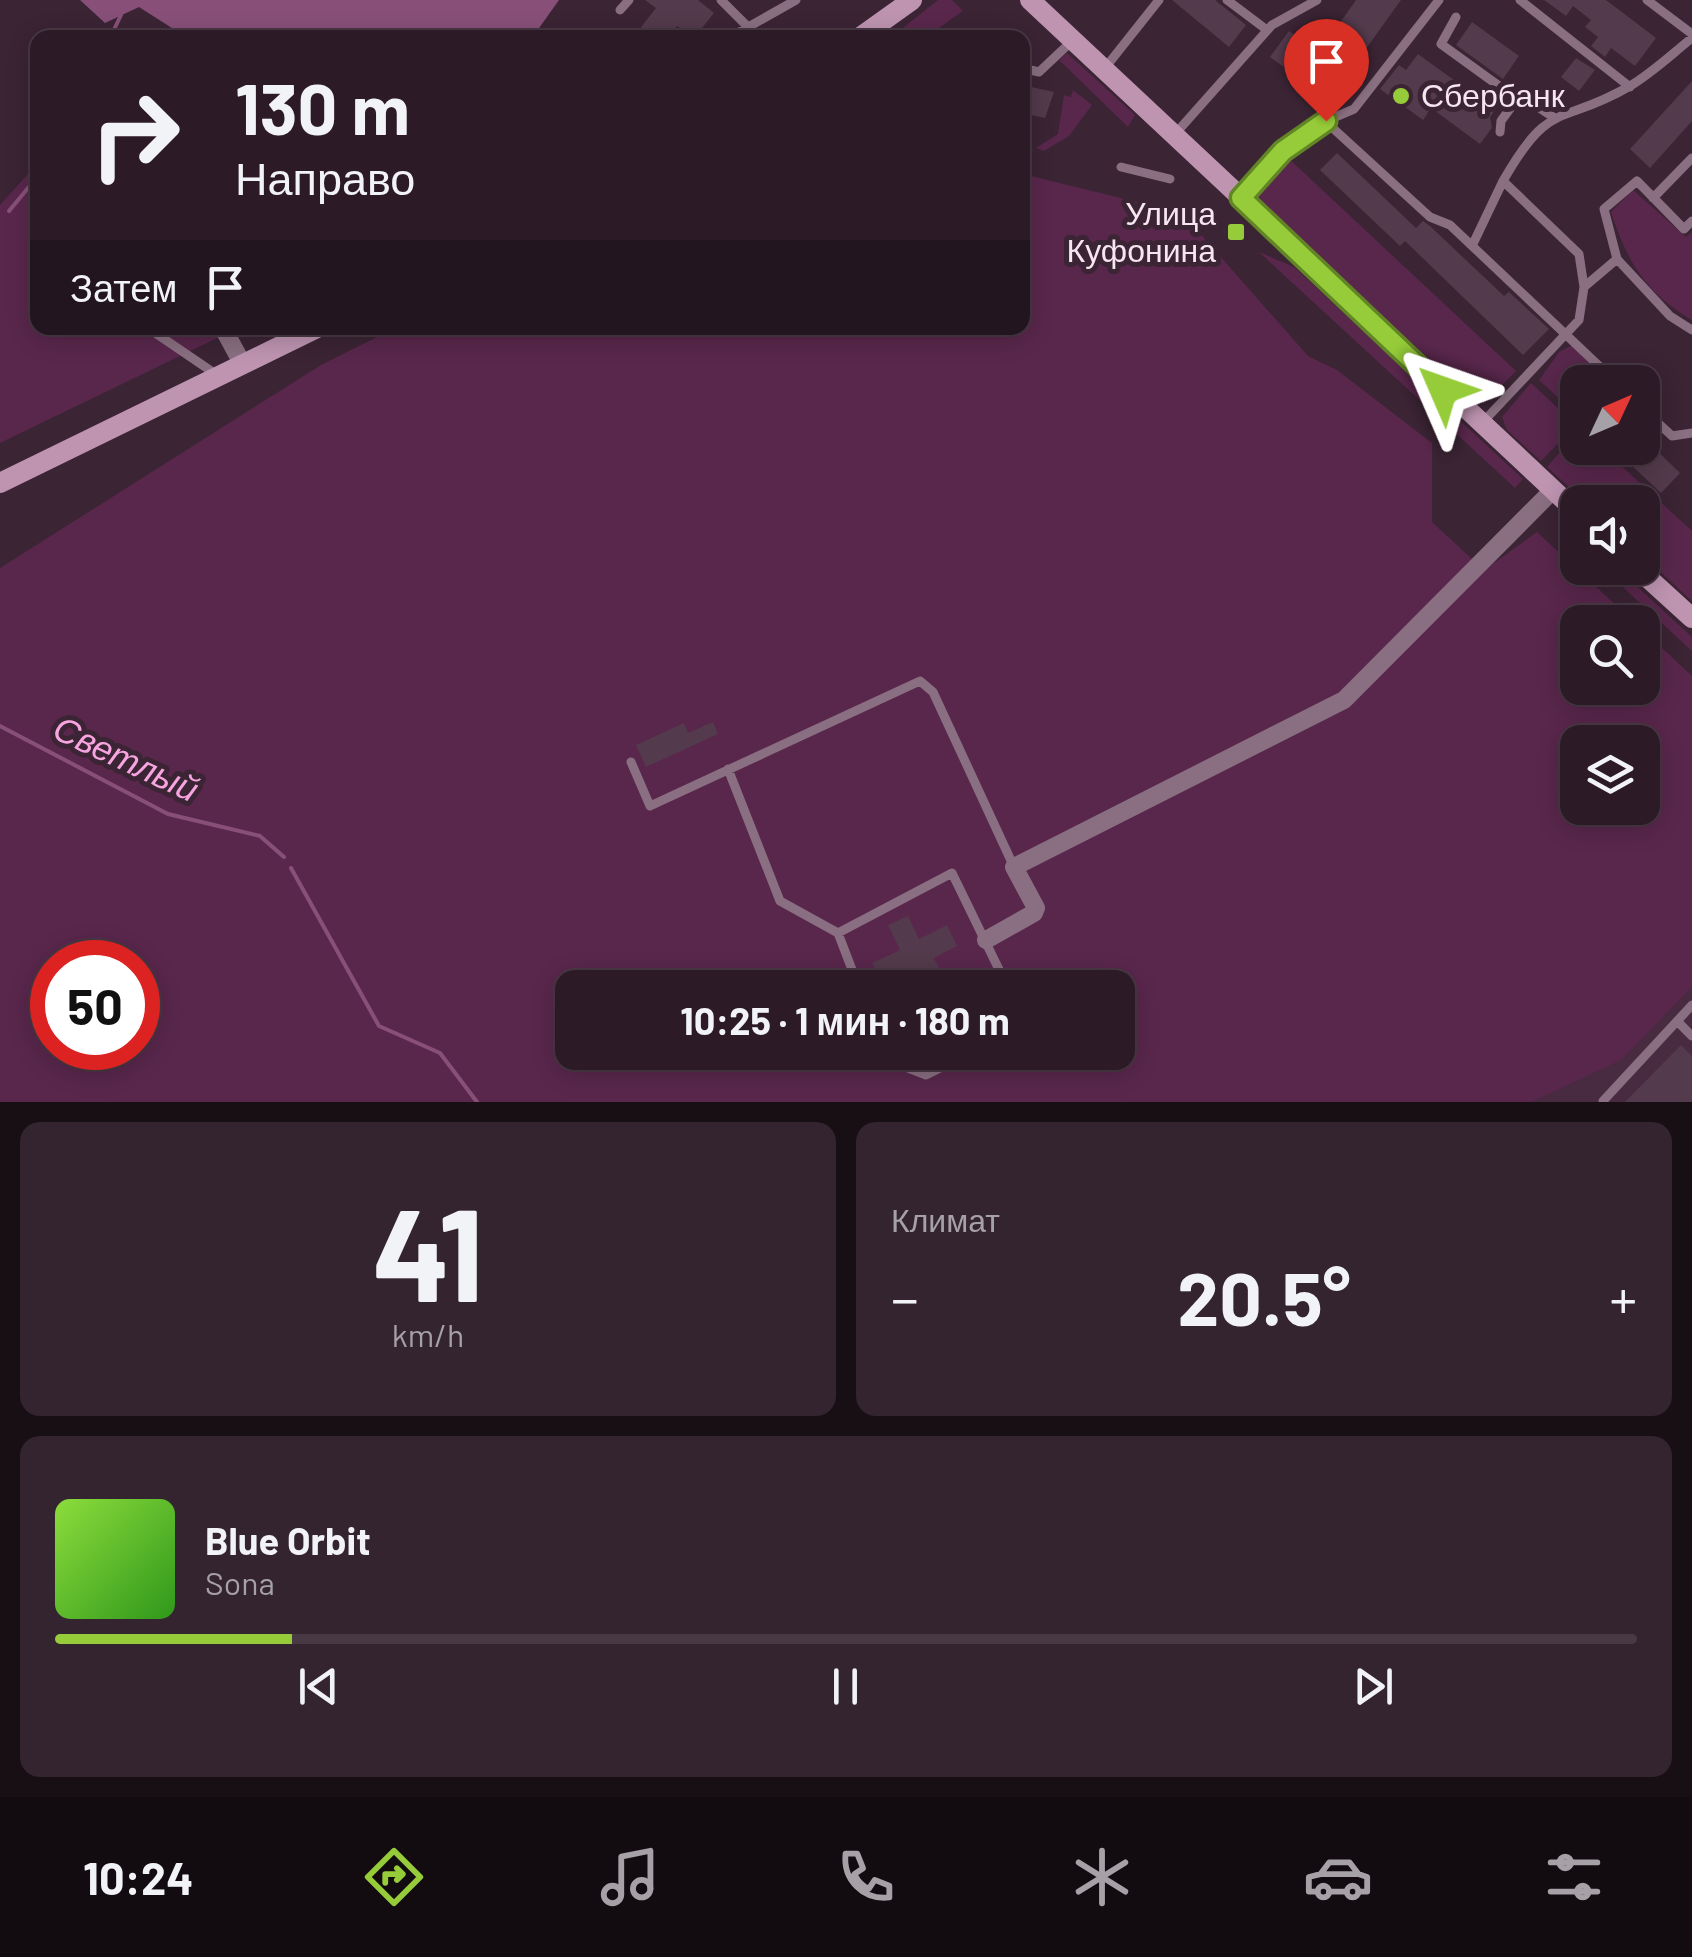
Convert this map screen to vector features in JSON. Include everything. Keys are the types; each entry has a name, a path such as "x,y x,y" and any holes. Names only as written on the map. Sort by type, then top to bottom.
{"main road":[{"path":"879,30 912,0"},
{"path":"1030,0 1560,496"},
{"path":"0,483 300,335"},
{"path":"1656,585 1692,618"}],"street":[{"path":"227,335 242,362"},
{"path":"986,940 1034,913 1036,908 1014,867 1344,700 1553,490"}],"lane":[{"path":"620,10 629,0"},
{"path":"721,0 748,27"},
{"path":"743,30 796,0"},
{"path":"1104,70 1159,0"},
{"path":"1227,0 1266,30"},
{"path":"1174,135 1266,30 1317,0"},
{"path":"1241,198 1283,151 1326,121 1354,109 1440,0"},
{"path":"1520,0 1630,86"},
{"path":"1472,246 1528,138 1553,118 1630,86 1692,36 1647,0"},
{"path":"1456,17 1441,44 1517,99 1530,100 1553,118"},
{"path":"1030,70 1038,72 1072,40"},
{"path":"1500,132 1502,120 1517,99"},
{"path":"1326,121 1430,217 1450,225 1598,365"},
{"path":"1653,198 1692,158"},
{"path":"1121,166 1170,180"},
{"path":"1481,425 1579,320 1584,287 1579,254 1503,180"},
{"path":"1692,221 1684,229 1636,181 1604,210 1617,260 1670,316 1692,330"},
{"path":"1584,287 1617,260"},
{"path":"158,335 217,375"},
{"path":"1660,425 1672,436 1692,433"},
{"path":"631,762 650,806 920,681 933,692 1014,867"},
{"path":"728,769 780,901 838,933 852,970"},
{"path":"838,933 952,874 1000,970"},
{"path":"1603,1102 1692,1005"},
{"path":"1677,1021 1692,1036"}],"shaded area":[{"path":"80,0 559,0 538,30 175,30 139,7 105,23"},
{"path":"938,0 952,0 963,11 934,30 900,30"},
{"path":"1067,53 1135,115 1128,127 1059,60"},
{"path":"1073,90 1092,105 1069,136 1044,151 1036,148 1058,134 1064,95 1071,97"},
{"path":"1286,156 1516,371 1484,403 1473,400 1262,203 1257,193"},
{"path":"30,172 30,335 224,335 0,443 0,205"},
{"path":"1030,176 1182,213 1308,356 1337,370 1432,443 1432,522 1484,570 1537,532 1560,553 1560,585 1594,585 1616,605 1560,605 1560,705 1660,705 1660,646 1692,676 1692,987 1621,1060 1531,1102 0,1102 0,568 321,365 381,335 1030,335"},
{"path":"1633,190 1686,237 1692,232 1692,320 1650,287 1624,246 1611,212"},
{"path":"1259,252 1294,267 1523,479 1515,488"},
{"path":"1573,345 1594,365 1560,365 1560,399 1539,380 1559,352"},
{"path":"1531,383 1560,410 1560,441 1541,461 1507,430 1502,417"},
{"path":"1560,452 1560,465 1620,465 1642,485 1567,485 1547,467"},
{"path":"1660,501 1692,531 1692,601 1660,572"},
{"path":"1620,585 1635,585 1657,605 1642,605"},
{"path":"1660,608 1692,637 1692,651 1660,621"},
{"path":"1692,885 1692,1102 1481,1102"}],"building":[{"path":"645,0 698,0 714,13 700,30 677,26 674,30 645,30 641,27 656,8"},
{"path":"1172,0 1215,0 1246,25 1229,47"},
{"path":"1356,0 1401,0 1342,82 1315,63 1302,80 1270,57 1289,31 1299,38 1307,27 1327,41"},
{"path":"1544,0 1606,0 1656,38 1635,66 1611,48 1605,57 1591,46 1598,37 1585,27 1591,20 1573,6 1566,16"},
{"path":"1472,22 1519,56 1503,79 1456,45"},
{"path":"1418,54 1495,110 1490,117 1492,128 1480,144 1431,108 1423,120 1380,89 1399,65 1406,70"},
{"path":"1576,58 1595,70 1579,91 1561,77"},
{"path":"1692,81 1692,121 1650,168 1630,149"},
{"path":"1030,87 1054,92 1045,118 1030,115"},
{"path":"1337,153 1416,228 1423,221 1430,226 1504,296 1509,292 1549,329 1523,355 1405,241 1400,246 1320,170"},
{"path":"1660,454 1680,473 1661,493 1660,485 1652,485 1631,465 1660,465"},
{"path":"713,722 718,734 646,767 636,745 684,723 688,733"},
{"path":"908,916 919,939 947,925 957,946 934,958 940,970 875,970 872,963 900,950 888,925"},
{"path":"1681,1045 1692,1056 1692,1102 1625,1102"}],"waterway":[{"name":"Светлый","path":"114,30 121,15"},
{"name":"Светлый","path":"9,211 30,186"},
{"name":"Светлый","path":"0,726 168,814 260,836 284,857"},
{"path":"291,868 379,1026 440,1053 477,1102"}],"place":[{"name":"Сбербанк","path":"1401,96"},
{"name":"Улица Куфонина","path":"1236,232"}],"route":[{"path":"1326,121 1312,127 1283,151 1241,198 1443,390"}]}
